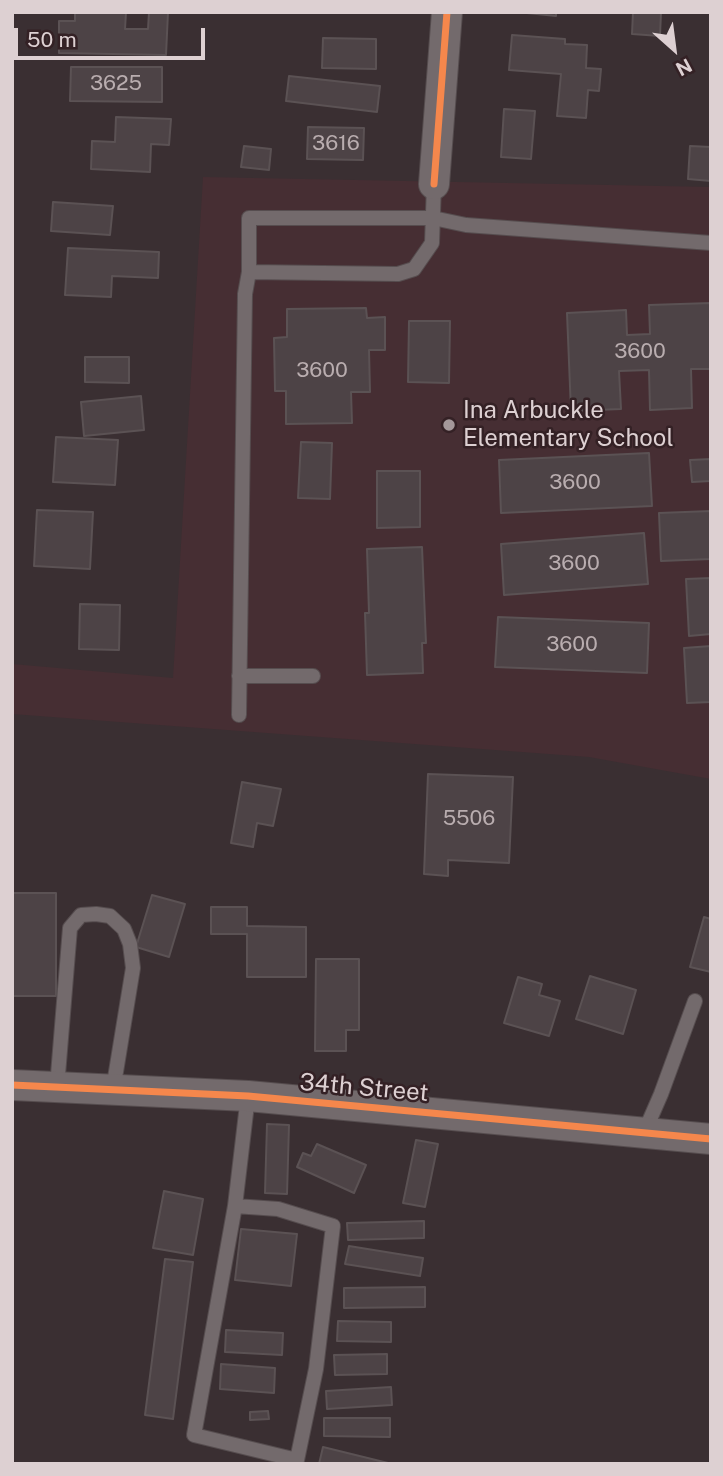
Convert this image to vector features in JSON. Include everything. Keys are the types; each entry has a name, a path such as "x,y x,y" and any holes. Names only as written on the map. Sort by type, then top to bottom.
{"street":[{"path":"434,184 447,12"},
{"name":"34th Street","path":"12,1085 248,1096 711,1139"}],"lane":[{"path":"249,272 398,274 414,269 432,243 434,184"},
{"path":"239,715 245,294 249,272 249,218 433,218 466,225 711,243"},
{"path":"239,676 313,677"},
{"path":"57,1087 70,928 81,915 96,914 110,916 124,929 130,944 133,968 113,1090"},
{"path":"644,1133 695,1001"},
{"path":"235,1206 278,1209 333,1226 316,1369 298,1460 194,1435 235,1206 248,1096"}],"shaded area":[{"name":"Ina Arbuckle Elementary School","path":"203,177 711,187 711,779 589,757 12,714 12,664 173,678"}],"building":[{"path":"75,12 126,12 125,29 148,29 149,12 168,12 166,55 59,53 59,21 75,21"},
{"path":"517,12 556,12 556,16"},
{"path":"633,12 661,12 660,36 632,34"},
{"path":"512,35 565,39 565,44 587,45 586,68 601,69 599,91 588,90 586,118 557,116 561,74 509,70"},
{"path":"323,38 376,39 376,69 322,68"},
{"path":"71,67 162,67 162,102 70,101"},
{"path":"289,76 380,86 377,112 286,101"},
{"path":"504,109 535,111 531,159 501,157"},
{"path":"116,117 171,119 169,145 151,144 150,172 91,169 92,141 115,142"},
{"path":"308,127 364,128 363,160 307,159"},
{"path":"244,146 271,149 269,170 241,167"},
{"path":"690,146 711,147 711,181 688,179"},
{"path":"53,202 113,206 110,235 51,231"},
{"path":"68,248 159,252 158,278 112,276 111,297 65,295"},
{"name":"Ina Arbuckle Elementary School","path":"711,303 711,369 691,369 692,408 650,410 649,370 619,371 621,409 571,411 567,313 626,310 627,335 650,334 649,305"},
{"path":"366,308 367,318 385,317 385,350 369,350 370,392 351,392 352,423 286,424 286,391 275,391 274,338 287,337 287,309"},
{"name":"Ina Arbuckle Elementary School","path":"409,321 450,321 449,383 408,382"},
{"path":"85,357 129,357 129,383 85,382"},
{"path":"141,396 144,430 84,436 81,402"},
{"path":"56,437 118,440 115,485 53,482"},
{"path":"301,442 332,443 330,499 298,498"},
{"name":"Ina Arbuckle Elementary School","path":"649,453 652,506 501,513 499,460"},
{"name":"Ina Arbuckle Elementary School","path":"711,459 711,481 692,482 690,460"},
{"name":"Ina Arbuckle Elementary School","path":"377,471 420,471 420,527 377,528"},
{"path":"37,510 93,512 90,569 34,566"},
{"name":"Ina Arbuckle Elementary School","path":"711,511 711,559 661,561 659,513"},
{"path":"644,533 648,584 504,595 501,544"},
{"path":"422,547 426,643 422,643 423,673 367,675 367,549"},
{"path":"711,578 711,634 689,636 686,579"},
{"path":"80,604 120,605 119,650 79,649"},
{"path":"498,617 649,623 647,673 495,667"},
{"path":"711,646 711,702 687,703 684,648"},
{"path":"428,774 513,777 509,863 448,860 448,876 424,874"},
{"path":"242,782 281,789 273,826 257,823 253,847 231,843"},
{"path":"12,893 56,893 56,996 12,996"},
{"path":"152,895 185,904 169,957 136,947"},
{"path":"211,907 247,907 247,926 306,927 306,977 247,977 247,934 211,934"},
{"path":"704,917 711,919 711,972 690,967"},
{"path":"316,959 359,959 359,1030 346,1030 346,1051 315,1051"},
{"path":"590,976 636,990 623,1034 576,1019"},
{"path":"518,977 542,984 539,995 560,1001 549,1036 504,1023"},
{"path":"267,1124 289,1125 287,1194 265,1193"},
{"path":"416,1140 438,1144 425,1207 403,1203"},
{"path":"317,1144 366,1165 354,1193 297,1167 303,1153 311,1156"},
{"path":"164,1191 203,1199 193,1255 153,1248"},
{"path":"424,1221 424,1238 348,1240 347,1223"},
{"path":"241,1229 297,1234 291,1286 235,1280"},
{"path":"349,1246 423,1258 420,1276 345,1264"},
{"path":"165,1259 193,1262 173,1419 145,1415"},
{"path":"425,1287 425,1307 344,1308 344,1288"},
{"path":"338,1321 391,1322 391,1342 337,1341"},
{"path":"226,1330 283,1333 282,1355 225,1352"},
{"path":"387,1354 387,1374 335,1375 334,1355"},
{"path":"221,1364 275,1368 274,1393 220,1389"},
{"path":"391,1387 392,1405 327,1409 326,1391"},
{"path":"268,1411 269,1419 250,1420 250,1412"},
{"path":"324,1418 390,1418 390,1437 324,1436"},
{"path":"323,1447 388,1463 319,1464"}],"cycle path":[{"path":"434,184 447,12"},
{"path":"12,1085 248,1096 711,1139"}],"place":[{"name":"Ina Arbuckle Elementary School","path":"449,425"}]}
